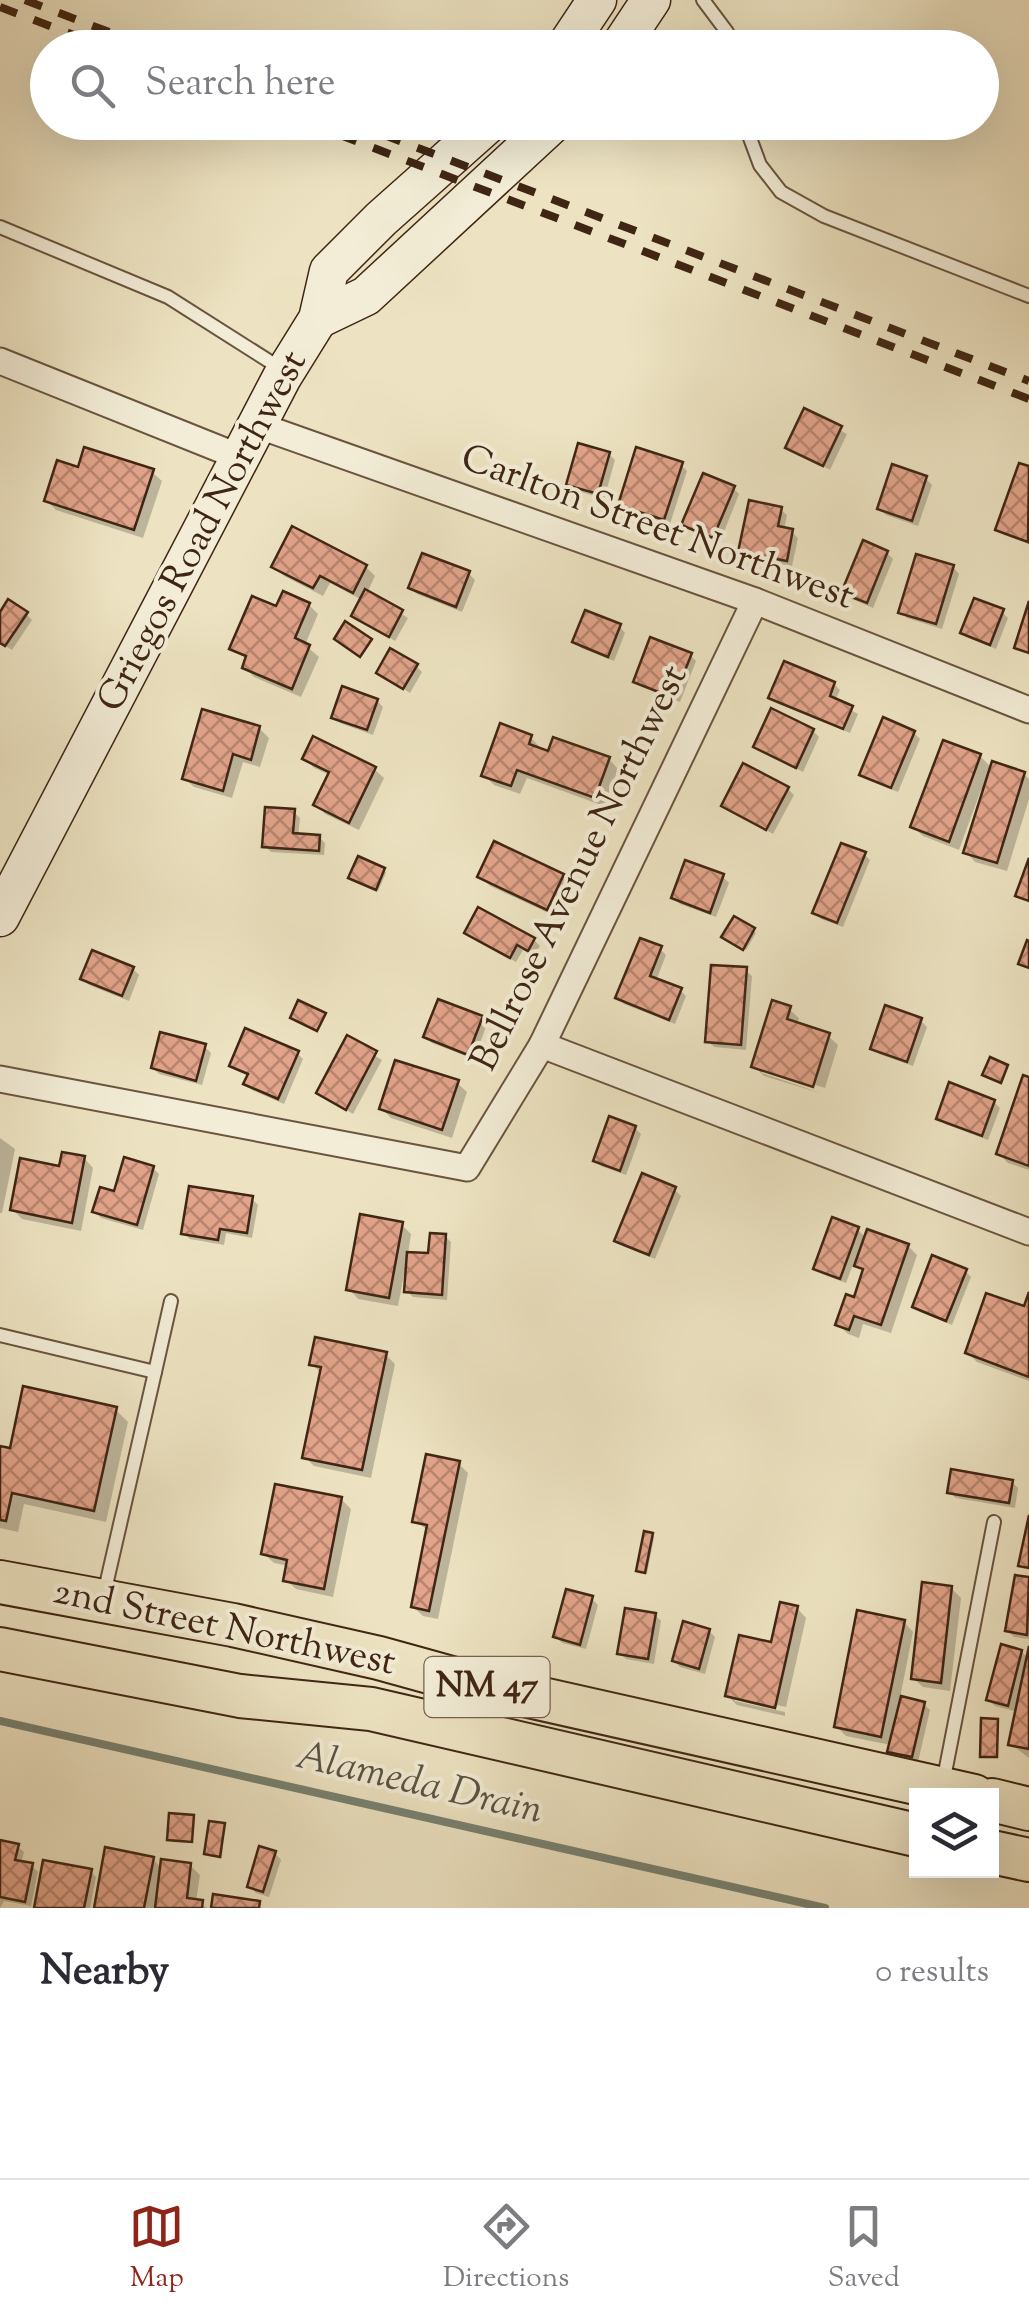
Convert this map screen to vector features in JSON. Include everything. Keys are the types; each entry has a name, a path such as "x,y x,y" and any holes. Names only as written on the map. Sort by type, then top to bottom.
{"main road":[{"path":"577,30 597,0"},
{"path":"630,30 651,0"},
{"name":"Griegos Road Northwest","path":"0,918 286,372 318,320 329,271 470,140"},
{"path":"318,320 366,296 535,140"},
{"name":"2nd Street Northwest","path":"0,1582 306,1642 456,1704 909,1833"},
{"name":"2nd Street Northwest","path":"0,1649 240,1696 370,1710 456,1704 924,1788"},
{"path":"999,1802 1029,1809"},
{"path":"999,1854 1029,1860"}],"street":[{"name":"Carlton Street Northwest","path":"0,361 755,601 1029,710"},
{"name":"Bellrose Avenue Northwest","path":"0,1079 467,1168 542,1046 755,601"},
{"path":"542,1046 1029,1232"}],"lane":[{"path":"703,0 726,30"},
{"path":"751,140 760,165 781,192 824,216 1029,296"},
{"path":"0,227 168,298 286,372"},
{"path":"102,1601 171,1300"},
{"path":"0,1335 154,1372"},
{"path":"953,1788 994,1522"}],"building":[{"path":"804,408 842,426 823,466 785,448"},
{"path":"578,443 610,452 598,494 566,485"},
{"path":"84,447 154,469 134,530 44,501 57,460 78,467"},
{"path":"636,447 683,462 664,520 618,505"},
{"path":"1019,463 1029,466 1028,542 995,530"},
{"path":"892,464 927,476 912,521 877,509"},
{"path":"703,473 735,486 713,538 681,525"},
{"path":"749,500 782,507 778,526 793,529 787,561 738,552"},
{"path":"292,526 367,565 353,593 320,576 313,588 271,567"},
{"path":"863,540 888,551 867,603 841,593"},
{"path":"422,553 470,571 456,607 408,588"},
{"path":"916,554 954,565 936,624 898,613"},
{"path":"365,589 403,610 389,637 351,616"},
{"path":"283,591 310,603 295,638 310,645 292,689 242,668 246,656 229,649 252,596 276,606"},
{"path":"974,598 1004,609 990,645 960,633"},
{"path":"8,599 28,612 5,646 0,643 0,612"},
{"path":"1029,601 1029,653 1014,648"},
{"path":"585,610 621,624 608,657 572,642"},
{"path":"345,621 372,639 360,657 334,639"},
{"path":"650,637 692,653 674,698 633,682"},
{"path":"390,648 418,664 403,689 376,673"},
{"path":"784,661 835,682 830,696 853,706 843,729 768,698"},
{"path":"342,686 378,699 367,730 331,718"},
{"path":"771,708 814,729 796,768 753,747"},
{"path":"202,709 260,726 251,760 233,754 223,791 182,779"},
{"path":"883,717 915,731 891,788 859,775"},
{"path":"500,723 532,735 529,744 548,751 553,737 610,757 595,798 517,770 511,786 481,776"},
{"path":"313,736 376,767 349,823 313,805 329,772 302,759"},
{"path":"943,740 981,754 949,842 910,827"},
{"path":"992,761 1025,772 997,863 963,853"},
{"path":"743,763 789,787 766,830 721,806"},
{"path":"265,807 295,809 293,833 320,835 319,851 262,847"},
{"path":"494,841 564,874 547,910 477,877"},
{"path":"841,843 866,852 837,923 812,913"},
{"path":"358,856 385,868 376,890 348,878"},
{"path":"1029,858 1029,901 1015,896"},
{"path":"685,860 724,874 710,913 671,898"},
{"path":"478,907 535,938 528,951 517,945 510,958 464,933"},
{"path":"734,916 755,928 743,950 721,937"},
{"path":"640,938 662,946 650,976 682,988 669,1020 615,998"},
{"path":"1029,941 1029,968 1018,964"},
{"path":"92,950 134,967 122,996 80,979"},
{"path":"711,965 747,967 741,1045 705,1042"},
{"path":"438,999 483,1016 468,1055 423,1037"},
{"path":"298,1000 326,1013 317,1031 290,1018"},
{"path":"772,1000 791,1006 787,1019 830,1033 813,1087 751,1067"},
{"path":"885,1005 922,1018 907,1062 870,1049"},
{"path":"245,1028 299,1051 278,1099 243,1084 248,1074 229,1066"},
{"path":"160,1032 206,1044 196,1081 151,1068"},
{"path":"347,1035 377,1051 346,1110 316,1093"},
{"path":"990,1057 1008,1065 1001,1083 982,1075"},
{"path":"395,1060 459,1080 442,1130 379,1109"},
{"path":"1023,1075 1029,1077 1029,1166 996,1154"},
{"path":"949,1082 995,1100 982,1136 936,1119"},
{"path":"609,1116 636,1126 620,1171 593,1161"},
{"path":"62,1152 85,1156 72,1223 10,1210 20,1158 59,1166"},
{"path":"124,1157 154,1166 137,1225 92,1212 100,1187 114,1191"},
{"path":"642,1173 676,1187 649,1255 614,1241"},
{"path":"189,1186 253,1196 247,1233 220,1229 218,1240 181,1234"},
{"path":"360,1214 403,1222 389,1298 346,1290"},
{"path":"832,1217 859,1227 840,1279 813,1269"},
{"path":"867,1229 909,1244 881,1325 854,1316 849,1330 835,1325 846,1294 854,1297 863,1269 854,1266"},
{"path":"430,1233 446,1234 442,1295 404,1292 407,1252 428,1253"},
{"path":"932,1255 967,1269 946,1321 912,1307"},
{"path":"1029,1292 1029,1377 965,1353 986,1293 1024,1306"},
{"path":"315,1337 387,1352 362,1470 302,1458 321,1367 309,1365"},
{"path":"23,1386 117,1407 94,1511 12,1493 6,1521 0,1520 0,1446 10,1448"},
{"path":"426,1454 460,1461 429,1611 411,1607 427,1525 412,1522"},
{"path":"951,1469 1013,1480 1009,1503 947,1493"},
{"path":"275,1484 342,1497 324,1589 283,1581 287,1560 261,1554"},
{"path":"1029,1515 1029,1568 1018,1566"},
{"path":"644,1531 653,1533 645,1573 636,1571"},
{"path":"1015,1575 1029,1577 1027,1635 1005,1631"},
{"path":"922,1582 952,1586 941,1683 911,1679"},
{"path":"566,1589 593,1596 580,1645 553,1637"},
{"path":"780,1602 798,1606 775,1708 725,1696 739,1635 771,1642"},
{"path":"625,1608 656,1613 648,1659 617,1654"},
{"path":"857,1610 905,1620 881,1737 834,1727"},
{"path":"683,1621 710,1629 699,1669 672,1661"},
{"path":"1001,1644 1022,1650 1008,1706 986,1700"},
{"path":"1029,1646 1029,1749 1008,1745"},
{"path":"901,1696 925,1702 912,1757 887,1752"},
{"path":"981,1718 998,1719 997,1757 980,1757"},
{"path":"169,1813 194,1815 192,1842 167,1840"},
{"path":"209,1821 225,1823 220,1857 204,1854"},
{"path":"0,1840 19,1844 15,1860 33,1863 25,1902 0,1897"},
{"path":"259,1846 276,1851 263,1892 247,1887"},
{"path":"105,1847 154,1857 144,1908 94,1908"},
{"path":"161,1859 191,1863 187,1898 203,1900 202,1908 155,1908"},
{"path":"43,1860 92,1869 84,1908 34,1908"},
{"path":"213,1894 260,1901 259,1908 211,1908"}],"waterway":[{"name":"Alameda Drain","path":"0,1721 825,1908"}],"railway":[{"path":"25,0 104,30"},
{"path":"0,7 61,30"},
{"path":"353,140 1029,399"},
{"path":"397,140 1029,381"}]}
